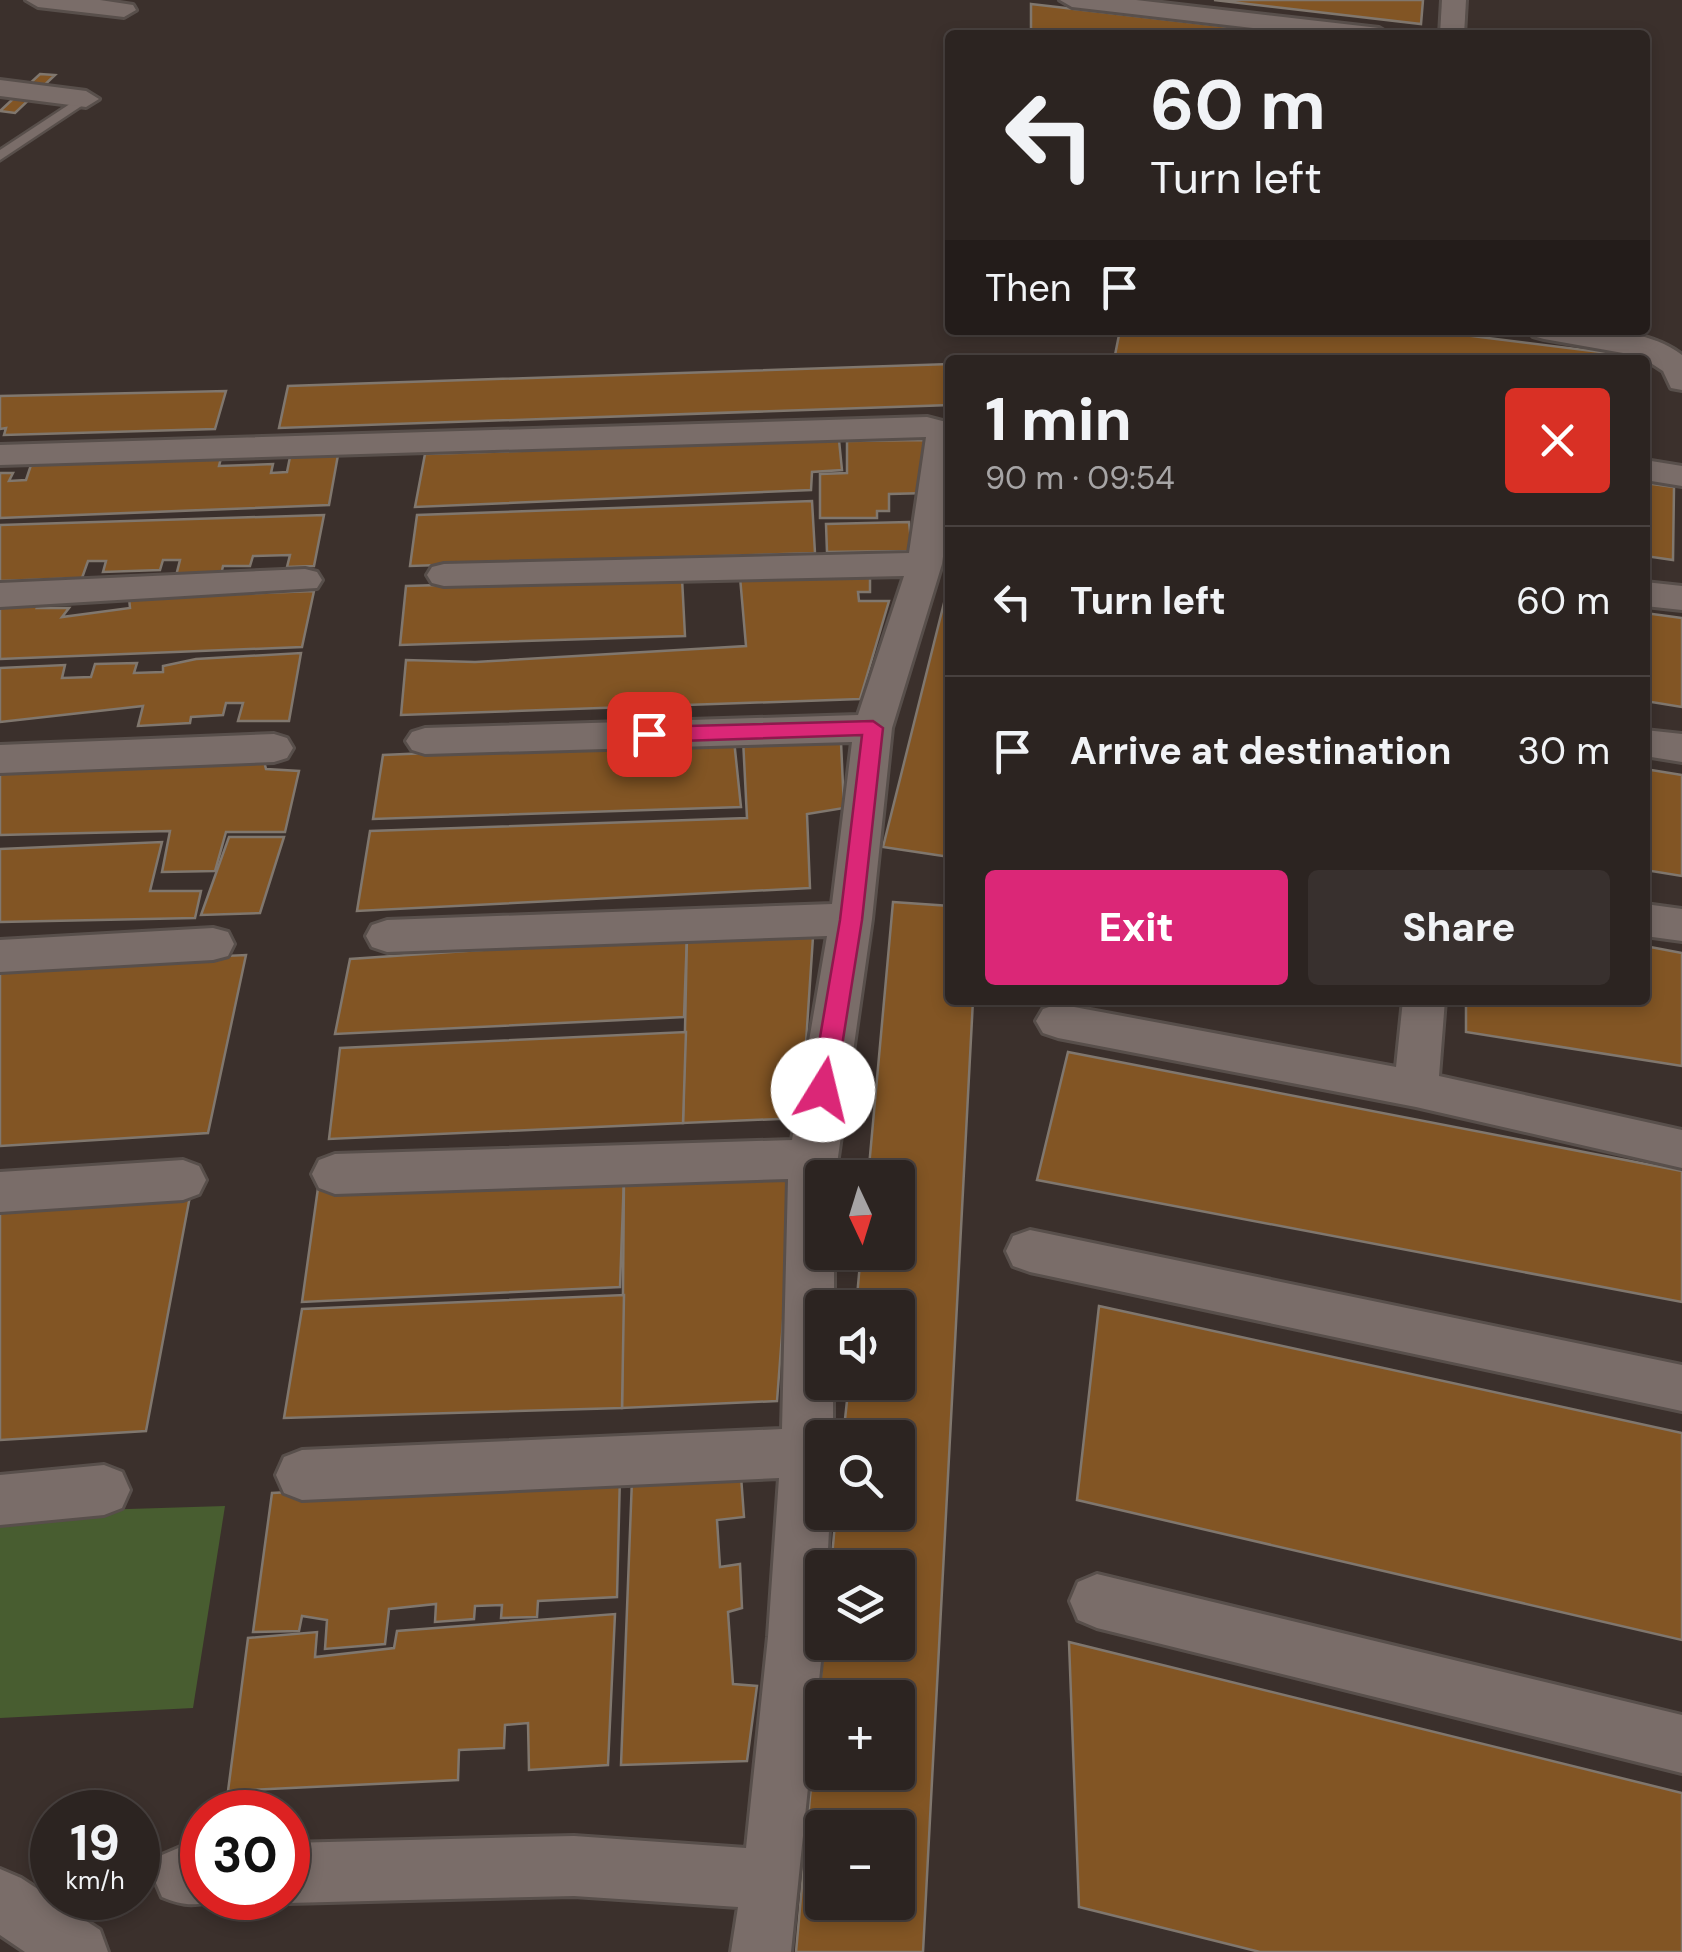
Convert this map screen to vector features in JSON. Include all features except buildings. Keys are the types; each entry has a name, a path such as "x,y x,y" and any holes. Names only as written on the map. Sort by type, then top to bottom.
{"street":[{"path":"38,0 124,10"},
{"path":"1072,0 1335,30"},
{"path":"1452,30 1454,0"},
{"path":"20,90 86,99"},
{"path":"1573,335 1663,354 1681,373 1682,381"},
{"path":"0,455 927,427 943,431 925,564 873,728 851,920 812,1159 808,1420"},
{"path":"1650,471 1682,476"},
{"path":"444,574 925,564"},
{"path":"0,595 305,580"},
{"path":"1650,595 1682,598"},
{"path":"425,742 873,728"},
{"path":"1650,744 1682,748"},
{"path":"0,759 274,748"},
{"path":"386,936 851,920"},
{"path":"1650,921 1682,926"},
{"path":"0,956 214,944"},
{"path":"1416,1089 1424,1005"},
{"path":"1058,1021 1416,1089 1682,1149"},
{"path":"335,1174 812,1159"},
{"path":"0,1192 183,1180"},
{"path":"1030,1251 1682,1388"},
{"path":"302,1475 805,1452"},
{"path":"761,1952 772,1880 796,1636 805,1485"},
{"path":"0,1500 104,1490"},
{"path":"1098,1602 1682,1744"},
{"path":"310,1872 574,1866 772,1880"},
{"path":"0,1899 78,1952"}],"lane":[{"path":"0,156 86,99"}],"green space":[{"path":"225,1506 193,1708 0,1718 0,1513"}],"route":[{"path":"649,734 873,728 851,920 823,1090"}]}
